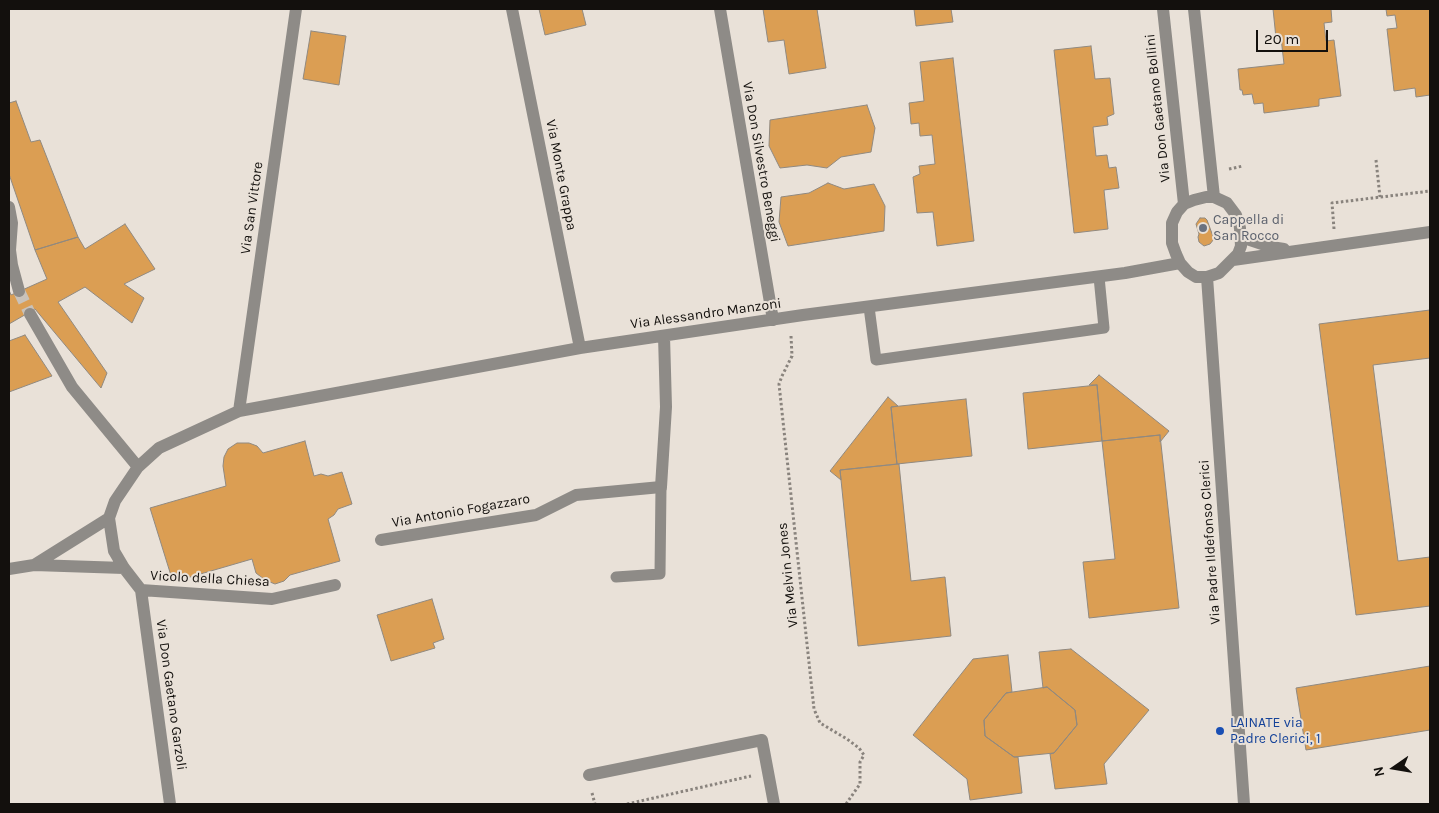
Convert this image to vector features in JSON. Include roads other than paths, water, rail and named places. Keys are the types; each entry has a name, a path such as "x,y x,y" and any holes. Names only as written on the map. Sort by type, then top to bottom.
{"street":[{"name":"Via San Vittore","path":"239,411 296,9"},
{"name":"Via Monte Grappa","path":"512,9 580,348"},
{"name":"Via Don Silvestro Beneggi","path":"720,9 772,320"},
{"name":"Via Don Gaetano Bollini","path":"1162,9 1184,204"},
{"path":"1194,9 1214,197"},
{"path":"1214,197 1227,203 1236,215 1241,246 1238,254 1219,273 1208,277 1196,277 1188,272 1180,263 1172,243 1172,223 1177,212 1184,204 1194,200 1214,197"},
{"path":"9,207 12,223 9,235 12,265 19,291"},
{"path":"1233,260 1430,232"},
{"path":"1240,237 1271,247 1293,250"},
{"name":"Via Alessandro Manzoni","path":"109,518 123,486 138,467 159,448 239,411 580,348 772,320 1098,277 1160,268 1180,263"},
{"name":"Via Padre Ildefonso Clerici","path":"1208,277 1244,804"},
{"path":"30,314 72,387 138,467"},
{"path":"661,486 666,407 664,336"},
{"name":"Via Antonio Fogazzaro","path":"381,540 536,515 576,495 661,486"},
{"path":"34,565 109,518 114,550 124,568 141,590"},
{"path":"9,569 34,565 124,568"},
{"name":"Vicolo della Chiesa","path":"141,590 272,599 335,585"},
{"name":"Via Don Gaetano Garzoli","path":"141,590 170,804"},
{"path":"589,775 762,740 774,804"}],"lane":[{"path":"869,307 876,360 1104,328 1098,277"},
{"path":"616,577 660,574 661,486"}],"tunnel":[{"path":"19,291 30,314"}],"place":[{"name":"Cappella di San Rocco","path":"1203,228"},
{"name":"LAINATE via Padre Clerici, 1","path":"1220,731"}]}
